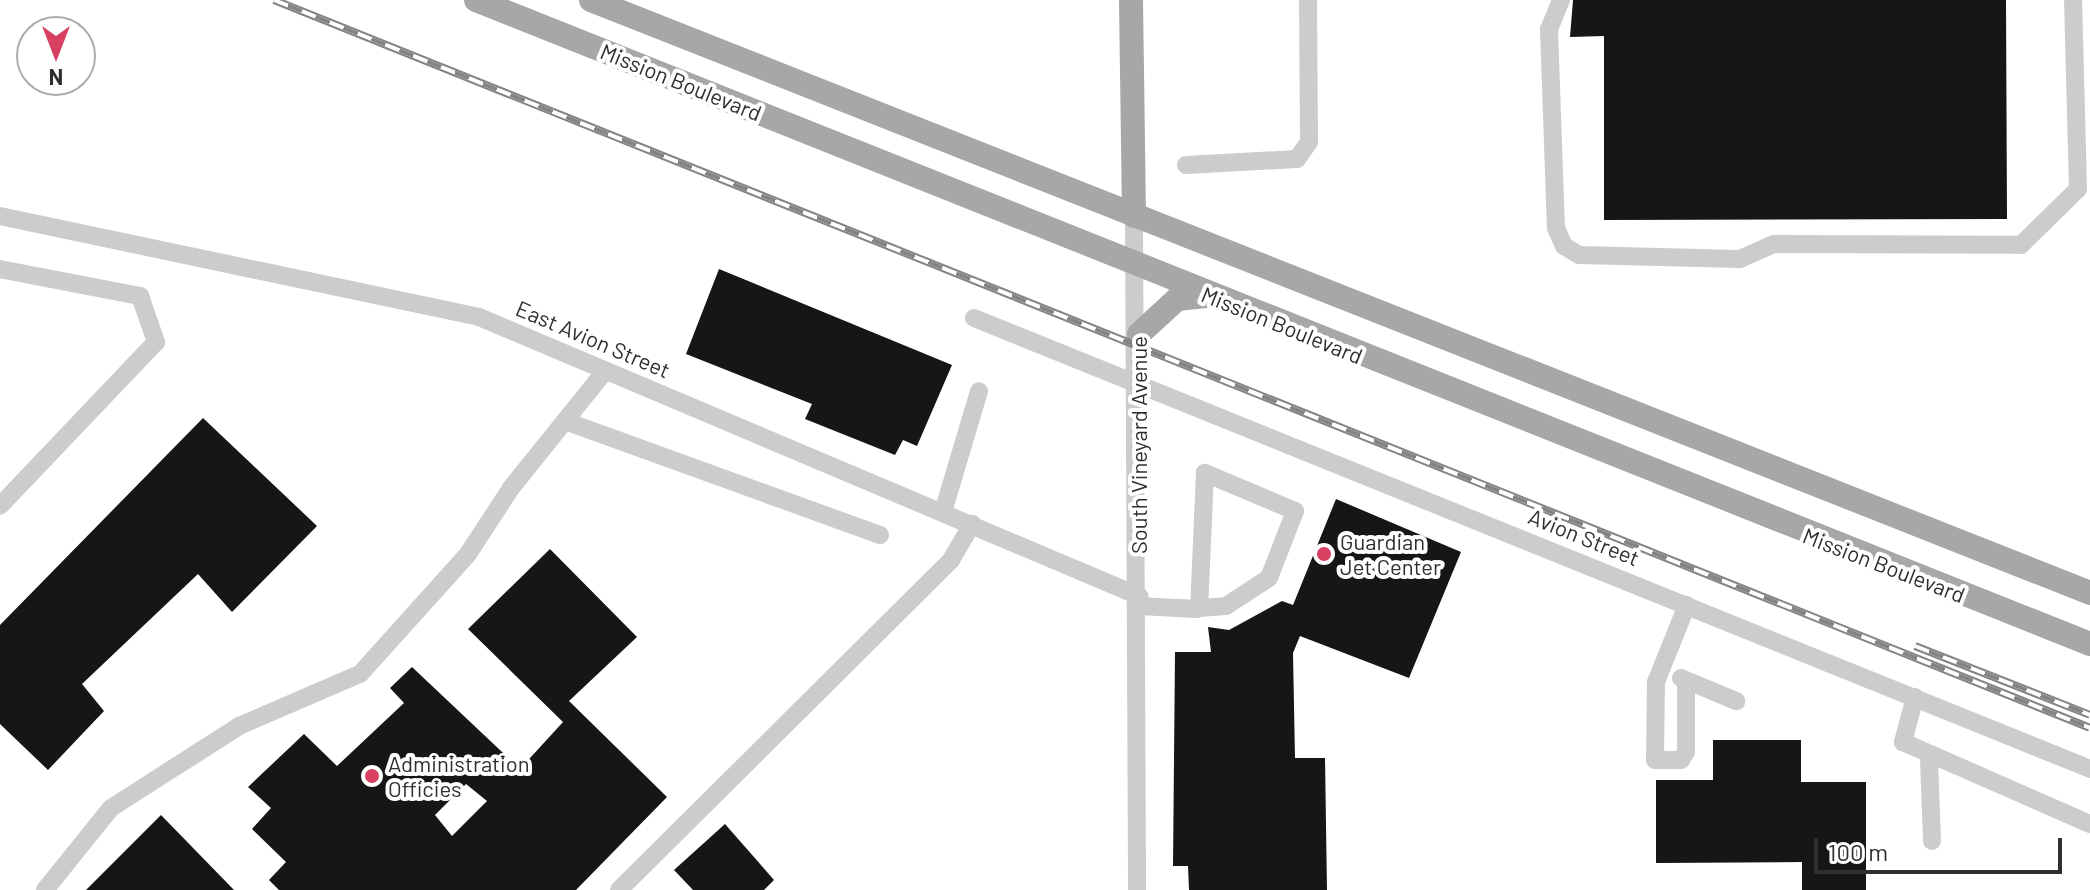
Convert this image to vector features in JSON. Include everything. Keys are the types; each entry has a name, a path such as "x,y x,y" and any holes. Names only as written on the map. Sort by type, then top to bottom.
{"main road":[{"name":"Mission Boulevard","path":"476,0 1212,297 2090,644"},
{"name":"Mission Boulevard","path":"591,0 2090,593"},
{"name":"South Vineyard Avenue","path":"1131,0 1134,216"},
{"path":"1139,334 1181,297 1212,297"}],"street":[{"path":"1186,165 1297,159 1309,142 1308,0"},
{"path":"1561,0 1549,29 1556,228 1579,255 1740,259 1774,244 2021,245 2084,189 2073,0"},
{"name":"East Avion Street","path":"0,216 479,317 972,524 1139,601"},
{"name":"South Vineyard Avenue","path":"1134,216 1141,383 1137,890"},
{"path":"0,269 140,296 156,342 0,506"},
{"name":"Avion Street","path":"974,318 2090,769"},
{"path":"45,890 111,808 239,726 360,674 468,554 605,371"},
{"path":"943,512 979,391"},
{"path":"565,421 880,535"},
{"path":"1139,601 1199,608 1226,606 1269,578 1295,511 1205,473 1199,608"},
{"path":"619,890 930,581 972,524"},
{"path":"1686,684 1686,752 1681,760 1655,760 1656,682 1669,664 1687,605"},
{"path":"1669,664 1686,684 1736,701"},
{"path":"1915,697 1903,742 1929,759 2090,824"},
{"path":"1929,759 1932,841"}],"building":[{"path":"1573,0 2006,0 2007,219 1604,220 1604,36 1570,37"},
{"path":"719,269 952,365 917,446 903,440 895,455 805,419 812,404 686,354"},
{"path":"203,418 317,526 232,612 198,574 82,684 104,711 48,770 0,724 0,625"},
{"path":"1336,499 1461,552 1409,678 1300,636 1293,653 1295,758 1325,758 1327,890 1189,890 1188,866 1173,866 1175,652 1211,652 1208,627 1229,630 1282,601 1293,605"},
{"name":"Administration Officies","path":"550,549 637,637 569,701 667,797 576,890 279,890 269,880 286,862 252,829 271,808 248,787 304,734 337,766 404,703 390,688 412,667 520,769 563,722 468,629","holes":["466,784 487,801 452,836 435,815"]},
{"path":"1713,740 1801,740 1801,782 1866,782 1866,890 1802,890 1802,862 1656,863 1656,780 1713,780"},
{"path":"161,815 234,890 86,890"},
{"path":"725,824 774,880 764,890 693,890 674,870"}],"railway":[{"path":"274,0 2090,728"},
{"path":"1915,646 2090,715"}],"place":[{"name":"Guardian Jet Center","path":"1324,554"},
{"name":"Administration Officies","path":"372,776"}]}
